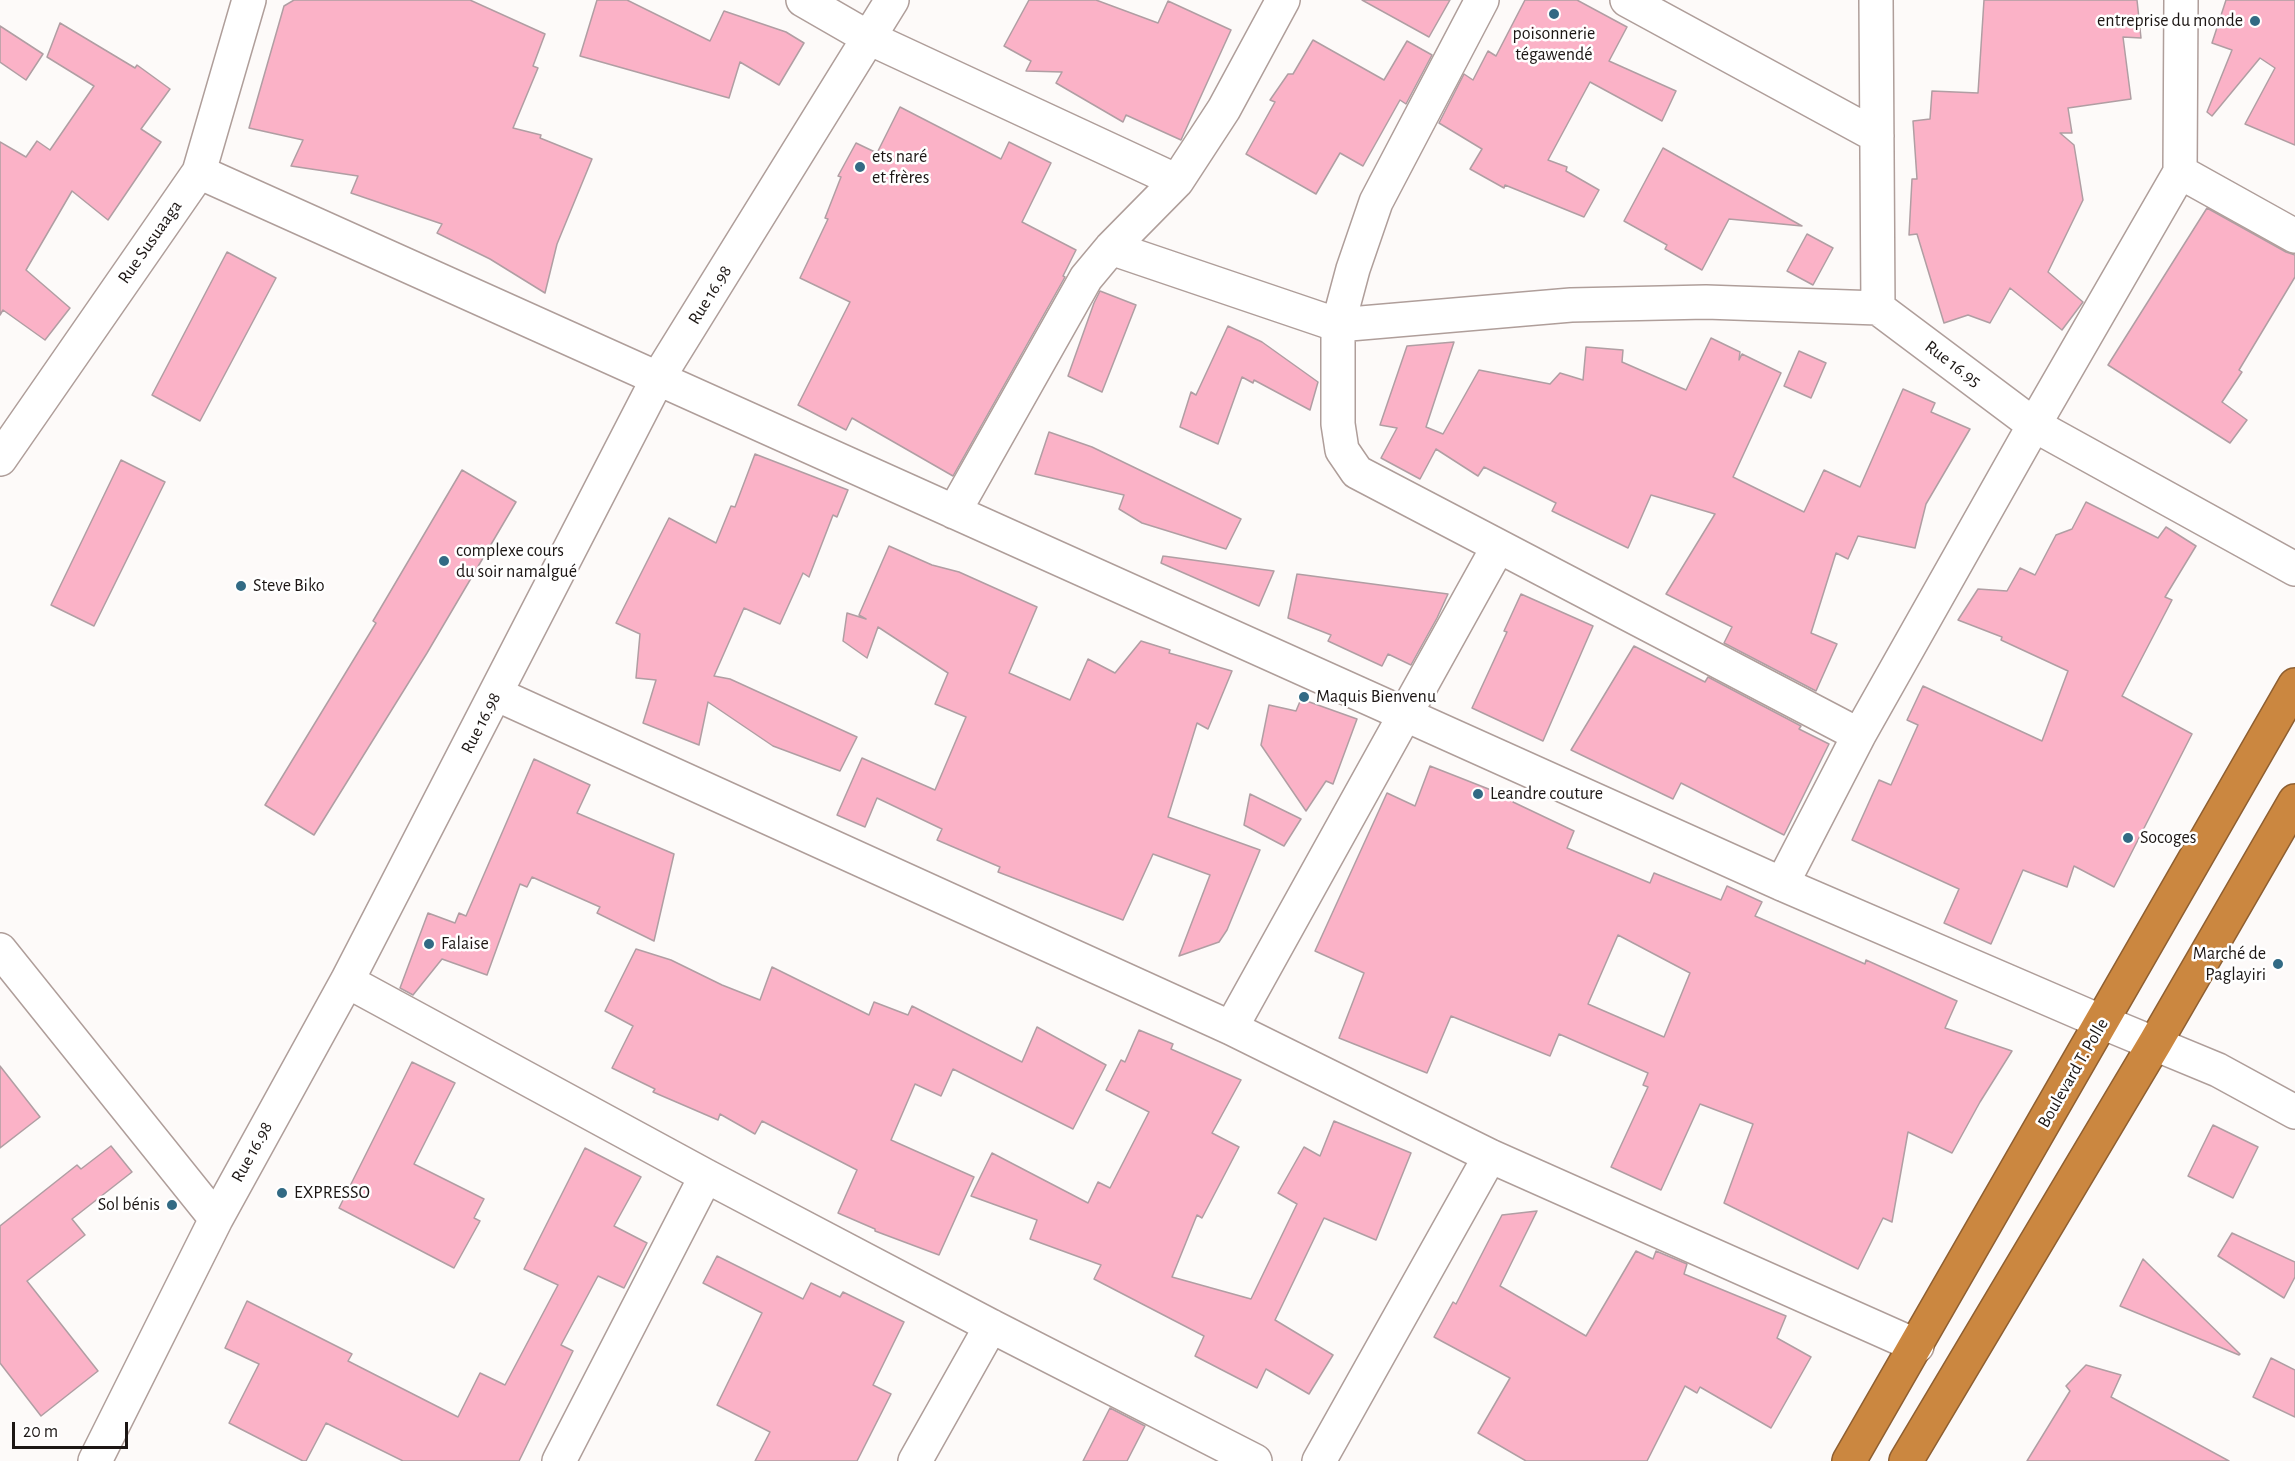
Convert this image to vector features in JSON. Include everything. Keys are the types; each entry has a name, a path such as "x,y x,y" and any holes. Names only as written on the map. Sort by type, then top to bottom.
{"highway":[{"name":"Boulevard T. Polle","path":"1849,1461 2295,685"},
{"path":"1906,1461 2155,1043 2295,801"}],"street":[{"name":"Rue Susuaaga","path":"0,459 199,172 249,0"},
{"path":"803,0 869,38 1178,181"},
{"name":"Rue 16.98","path":"95,1461 216,1219 347,981 658,378 892,0"},
{"path":"954,512 1086,279 1111,248 1178,181 1224,108 1282,0"},
{"path":"1482,0 1376,202 1353,268 1338,325 1338,424 1342,450 1356,472 1859,735"},
{"path":"1627,0 1877,136"},
{"path":"1111,248 1338,325 1571,305 1706,302 1878,308 1876,0"},
{"path":"1782,884 1859,735 2180,172 2181,0"},
{"path":"199,172 1782,884 2218,1070 2295,1112"},
{"path":"2180,172 2295,236"},
{"name":"Rue 16.95","path":"1878,308 2034,425 2295,569"},
{"path":"1231,1028 1498,547"},
{"path":"496,694 1231,1028 1490,1156 1917,1346"},
{"path":"0,950 216,1219"},
{"path":"347,981 706,1176 991,1326 1255,1461"},
{"path":"1319,1461 1490,1156"},
{"path":"559,1461 706,1176"},
{"path":"915,1461 991,1326"}],"building":[{"path":"294,0 470,0 545,34 533,66 538,68 513,128 541,135 540,138 592,159 557,244 545,293 490,259 437,233 442,224 351,193 358,176 291,166 303,140 249,128 284,6"},
{"path":"597,0 627,0 710,41 724,11 786,32 804,43 779,85 740,62 729,98 580,56"},
{"path":"1029,0 1096,0 1158,23 1168,1 1231,30 1181,140 1126,115 1123,122 1056,83 1062,72 1026,71 1031,61 1004,46"},
{"path":"1362,0 1450,0 1429,37"},
{"path":"1525,0 1577,0 1627,27 1609,61 1676,91 1662,121 1590,82 1548,160 1567,167 1566,171 1599,190 1584,217 1505,185 1504,188 1470,169 1482,149 1439,123 1464,74 1473,80 1488,51 1496,56"},
{"path":"1984,0 2137,0 2141,38 2123,37 2131,99 2068,108 2072,133 2060,133 2074,145 2083,200 2048,272 2083,302 2062,330 2010,288 1990,323 1968,315 1944,323 1917,234 1909,235 1912,179 1917,179 1913,121 1930,119 1932,91 1978,93"},
{"path":"2226,0 2295,0 2295,145 2245,124 2275,68 2260,58 2212,116 2207,112 2232,50 2212,43"},
{"path":"60,23 135,68 137,65 170,89 141,129 161,142 108,220 72,191 26,270 70,308 45,340 3,310 0,315 0,142 26,157 37,141 50,150 94,86 47,57"},
{"path":"0,26 43,54 26,80 0,62"},
{"path":"1313,40 1384,80 1407,41 1432,55 1406,104 1400,100 1363,166 1340,153 1316,194 1246,154 1275,102 1270,100 1288,74 1293,74"},
{"path":"900,107 1001,159 1009,142 1051,163 1022,222 1076,250 1063,276 1065,277 953,476 852,418 846,430 798,405 850,302 800,278 828,219 825,218 841,177 838,176 856,143 877,153"},
{"path":"1663,148 1802,226 1729,219 1702,270 1665,249 1667,245 1624,221"},
{"path":"2207,208 2295,255 2295,277 2239,370 2242,372 2222,402 2247,420 2230,443 2108,365"},
{"path":"1807,234 1833,248 1813,285 1787,271"},
{"path":"227,252 276,278 200,421 152,395"},
{"path":"1100,291 1136,305 1102,392 1068,376"},
{"path":"1228,326 1262,342 1318,382 1310,410 1254,380 1253,383 1242,377 1218,444 1180,427 1191,392 1196,395"},
{"path":"1711,338 1740,352 1739,360 1742,354 1781,373 1733,477 1804,512 1824,470 1860,487 1903,389 1935,403 1931,412 1970,429 1926,504 1915,548 1858,536 1848,559 1836,553 1811,633 1837,644 1816,691 1724,643 1732,627 1666,594 1715,514 1651,495 1628,548 1552,511 1556,503 1484,467 1478,476 1436,449 1420,479 1381,458 1397,428 1380,425 1407,346 1454,342 1426,427 1443,434 1479,370 1550,384 1560,373 1583,380 1586,347 1623,350 1622,362 1686,390"},
{"path":"1799,351 1826,363 1811,398 1784,386"},
{"path":"1049,432 1092,447 1241,519 1226,549 1142,523 1119,509 1124,495 1035,474"},
{"path":"755,454 848,490 837,517 833,515 809,577 803,573 780,624 744,608 714,676 730,679 857,737 840,771 773,746 708,702 699,745 643,723 656,680 636,678 640,634 616,623 669,518 716,543 731,506 735,507"},
{"path":"121,460 165,482 94,626 51,605"},
{"path":"462,470 516,502 427,653 314,835 265,805 376,623 373,621"},
{"path":"2086,502 2158,538 2166,527 2196,546 2165,597 2172,600 2122,696 2192,734 2114,887 2074,866 2067,887 2023,870 1991,944 1944,923 1959,889 1852,840 1879,780 1891,785 1918,725 1907,720 1923,686 2042,741 2068,671 2001,640 2002,637 1958,620 1978,589 2007,591 2020,568 2035,575 2056,535 2072,529"},
{"path":"889,546 932,565 959,572 1037,607 1009,673 1070,700 1088,659 1115,673 1141,641 1170,650 1169,653 1232,671 1208,729 1197,723 1168,817 1260,850 1227,930 1219,942 1179,956 1210,875 1153,854 1123,920 998,872 1000,867 937,840 942,829 877,798 865,827 837,815 862,758 935,790 966,717 935,704 948,673 878,627 867,658 843,641 847,613 866,619 859,615"},
{"path":"1163,556 1274,571 1259,606 1161,563"},
{"path":"1297,574 1448,594 1411,665 1388,654 1382,666 1328,641 1331,635 1288,618"},
{"path":"1521,594 1593,626 1543,741 1472,708 1507,632 1504,631"},
{"path":"1634,646 1705,682 1708,677 1801,726 1799,729 1829,744 1784,835 1681,783 1673,799 1571,750"},
{"path":"1301,699 1357,719 1333,784 1326,781 1306,811 1261,745 1269,705 1296,711"},
{"path":"534,759 590,785 577,813 674,854 654,941 597,913 600,907 532,877 527,887 520,884 487,975 442,959 413,995 400,988 428,913 455,923 459,913 466,916"},
{"path":"1430,766 1514,799 1513,802 1574,831 1567,848 1650,883 1654,873 1721,900 1727,886 1762,902 1755,916 1865,964 1866,960 1957,1001 1945,1028 2012,1051 1952,1153 1908,1132 1892,1222 1883,1218 1858,1269 1724,1203 1753,1124 1700,1104 1661,1190 1611,1167 1648,1087 1643,1085 1648,1073 1559,1034 1550,1056 1451,1016 1427,1073 1339,1038 1364,973 1315,951 1387,793 1415,806","holes":["1618,935 1690,973 1664,1037 1588,1004"]},
{"path":"1250,794 1301,819 1284,846 1244,825"},
{"path":"636,949 671,960 722,985 760,1000 772,967 869,1015 874,1002 908,1015 912,1006 1022,1062 1037,1027 1106,1065 1073,1129 953,1069 941,1096 915,1084 891,1140 974,1177 939,1255 875,1231 838,1213 857,1170 762,1121 755,1134 720,1114 718,1120 653,1092 655,1089 612,1068 633,1026 605,1011"},
{"path":"1139,1030 1173,1044 1171,1049 1241,1080 1212,1133 1239,1147 1202,1218 1197,1215 1172,1277 1251,1299 1297,1204 1278,1193 1304,1147 1320,1156 1334,1121 1411,1153 1376,1240 1324,1218 1275,1320 1333,1355 1309,1394 1266,1369 1257,1388 1195,1356 1204,1336 1094,1279 1101,1265 1030,1239 1037,1220 971,1196 992,1153 1088,1203 1098,1182 1110,1188 1149,1112 1106,1090 1121,1060 1125,1062"},
{"path":"412,1062 455,1083 414,1164 484,1199 474,1218 480,1221 454,1268 339,1208"},
{"path":"0,1066 40,1117 0,1148"},
{"path":"2213,1125 2258,1147 2233,1198 2188,1176"},
{"path":"111,1146 132,1172 72,1219 85,1235 27,1281 98,1371 41,1416 0,1363 0,1226 77,1165 81,1169"},
{"path":"585,1148 641,1177 614,1226 647,1243 624,1288 598,1276 561,1345 573,1351 519,1461 403,1461 326,1423 306,1461 303,1461 229,1423 259,1364 225,1348 247,1301 352,1354 348,1361 458,1417 480,1373 505,1385 558,1285 524,1269"},
{"path":"1537,1211 1500,1286 1586,1336 1636,1251 1653,1259 1656,1251 1687,1264 1684,1274 1786,1316 1777,1338 1811,1357 1771,1428 1700,1387 1697,1393 1685,1386 1647,1461 1526,1461 1478,1433 1510,1378 1434,1337 1453,1302 1456,1304 1502,1215"},
{"path":"2232,1233 2295,1262 2295,1277 2284,1298 2218,1256"},
{"path":"717,1256 803,1299 811,1283 840,1297 843,1292 904,1322 873,1385 891,1394 857,1461 755,1461 770,1432 717,1405 762,1313 703,1283"},
{"path":"2143,1259 2240,1354 2120,1306"},
{"path":"2271,1358 2295,1370 2295,1417 2253,1397"},
{"path":"2086,1365 2121,1375 2111,1397 2229,1461 2027,1461 2070,1391 2066,1386"},
{"path":"1110,1408 1145,1426 1127,1461 1083,1461"}],"place":[{"name":"poisonnerie tégawendé","path":"1554,14"},
{"name":"entreprise du monde","path":"2255,21"},
{"name":"ets naré et frères","path":"860,167"},
{"name":"complexe cours du soir namalgué","path":"444,561"},
{"name":"Steve Biko","path":"241,586"},
{"name":"Maquis Bienvenu","path":"1304,697"},
{"name":"Leandre couture","path":"1478,794"},
{"name":"Socoges","path":"2128,838"},
{"name":"Falaise","path":"429,944"},
{"name":"Marché de Paglayiri","path":"2278,964"},
{"name":"EXPRESSO","path":"282,1193"},
{"name":"Sol bénis","path":"172,1205"}]}
